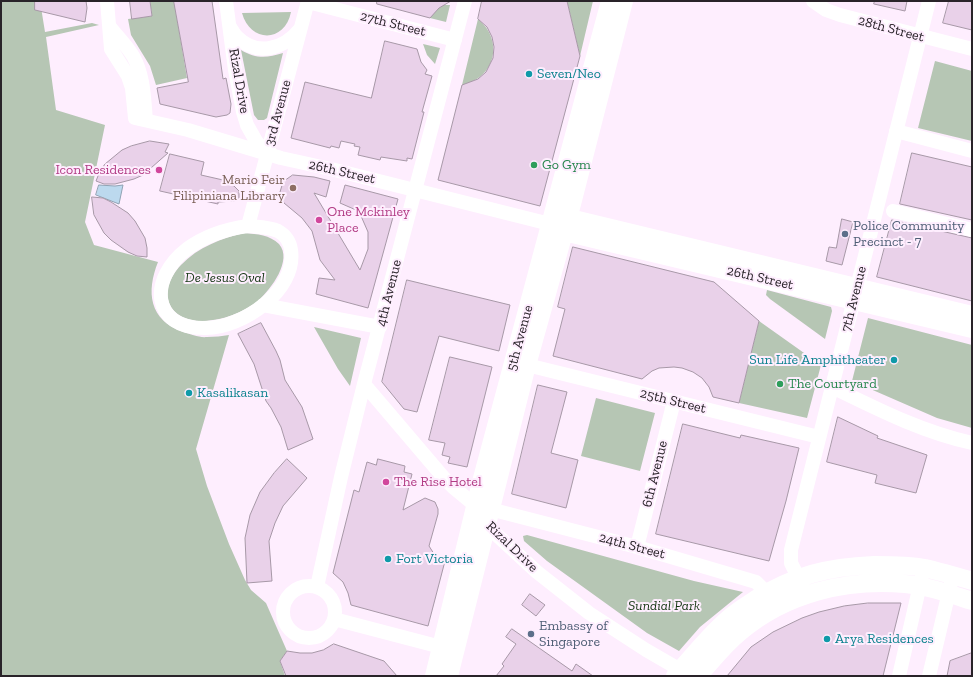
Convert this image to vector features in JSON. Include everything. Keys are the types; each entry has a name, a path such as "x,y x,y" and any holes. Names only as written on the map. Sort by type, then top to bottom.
{"main road":[{"name":"5th Avenue","path":"434,676 441,647 483,508 528,365 561,224 610,1"},
{"name":"5th Avenue","path":"449,676 487,526 483,508 624,1"},
{"name":"26th Street","path":"561,224 855,294 972,315"},
{"name":"26th Street","path":"855,294 972,329"},
{"path":"682,674 729,618 767,593 798,578 815,572 840,567 883,565 924,568 972,581"},
{"path":"698,676 722,648 740,631 774,609 806,594 840,585 865,583 905,584 948,593 972,601"}],"street":[{"name":"26th Street","path":"107,1 110,27 109,41 111,49 128,76 141,119 222,140 267,154 561,224"},
{"name":"Rizal Drive","path":"226,1 235,70 247,125 256,141 267,154"},
{"name":"27th Street","path":"308,1 456,40"},
{"name":"3rd Avenue","path":"248,226 308,1"},
{"name":"4th Avenue","path":"317,587 341,477 364,384 456,40 465,1"},
{"name":"28th Street","path":"813,1 826,10 840,15 972,49"},
{"name":"7th Avenue","path":"806,594 792,563 791,550 929,1"},
{"path":"230,27 237,37 247,44 258,48 271,48 283,45 293,38 300,28"},
{"path":"896,131 972,151"},
{"path":"893,211 972,230"},
{"path":"248,226 279,231 286,237 290,244 292,254 290,266 286,278 273,296 251,314 238,320 211,328 197,328 184,325 169,316 163,308 160,289 166,274 177,259 186,250 209,236 248,226"},
{"path":"263,305 380,328"},
{"name":"25th Street","path":"528,365 819,437"},
{"path":"364,384 444,478 453,487 483,508"},
{"path":"832,387 911,424 972,443"},
{"name":"6th Avenue","path":"637,547 674,401"},
{"name":"24th Street","path":"483,508 637,547 756,582 767,593 774,609"},
{"name":"Rizal Drive","path":"487,526 537,572 589,613 682,674"},
{"path":"899,676 924,568"},
{"path":"929,676 953,575"},
{"path":"308,586 317,587 324,590 330,596 335,611 334,618 324,633 312,637 299,635 292,631 286,624 283,616 283,607 286,599 292,592 300,588 308,586"},
{"path":"334,618 441,647"}],"green space":[{"path":"1,1 40,1 45,32 92,23 99,25 46,37 56,110 105,125 85,222 94,245 158,262 154,273 152,294 153,304 163,320 172,327 198,336 213,337 229,335 196,449 207,486 229,544 245,580 251,590 266,603 287,651 280,661 285,676 1,676"},
{"path":"150,1 174,1 187,78 156,85 150,66 131,35 128,19 152,16"},
{"path":"567,1 593,1 580,56"},
{"path":"443,5 450,5 446,22 430,18 433,12"},
{"path":"291,12 288,22 282,29 275,34 267,35 259,34 252,30 246,23 242,13"},
{"path":"478,19 486,28 491,37 493,47 492,57 489,67 482,75 474,81 462,85"},
{"path":"423,44 440,48 435,64 427,55"},
{"path":"241,50 252,55 262,57 283,53 267,118 264,120 258,120 254,115"},
{"path":"935,61 972,71 972,141 918,128"},
{"name":"De Jesus Oval","path":"245,233 272,239 279,244 283,251 282,266 279,274 269,289 259,300 249,307 238,313 225,317 199,321 187,319 178,314 171,307 168,298 168,288 172,277 181,265 195,253 211,244"},
{"path":"767,290 831,307 832,311 825,339 770,299 766,295"},
{"path":"868,318 972,345 972,428 937,418 852,381"},
{"name":"The Courtyard","path":"759,321 821,365 807,418 739,403"},
{"path":"314,327 361,338 350,386 338,369"},
{"path":"596,398 655,413 640,471 581,456"},
{"name":"Sundial Park","path":"527,535 694,581 743,592 700,627 679,651 647,633 547,561 524,541 523,536"}],"water":[{"path":"99,185 123,185 119,204 96,195"}],"building":[{"path":"35,1 86,1 87,8 85,22 35,10"},
{"path":"130,1 150,1 152,16 132,19"},
{"path":"174,1 212,1 223,79 226,78 231,104 230,113 227,115 216,117 160,104 157,88 188,82"},
{"path":"377,1 451,1 439,8 430,18 377,4"},
{"name":"Seven/Neo","path":"482,1 567,1 580,56 540,206 438,180 462,85 478,79 486,72 493,58 494,47 492,37 487,27 478,19"},
{"path":"875,1 907,1 905,11 874,4"},
{"path":"949,1 972,1 972,30 943,23"},
{"path":"385,41 417,49 421,62 427,70 425,74 432,76 422,112 424,112 412,159 407,158 407,161 381,157 380,160 358,155 360,147 354,146 355,144 341,141 339,148 331,146 330,148 291,138 305,82 371,98"},
{"path":"150,141 169,144 165,152 168,153 143,175 115,184 104,184 96,181 105,164 122,150"},
{"path":"912,153 972,167 972,220 900,204"},
{"path":"170,154 204,162 201,175 223,180 234,186 239,191 239,198 234,201 218,202 218,204 160,191"},
{"path":"293,175 314,177 330,181 326,197 314,193 360,270 368,249 368,232 361,216 356,210 340,203 345,185 398,199 368,308 316,294 319,278 335,280 320,260 312,231 302,218 284,203 281,197 280,192 283,182"},
{"path":"92,197 103,198 128,213 135,221 145,238 147,257 137,256 128,252 104,233 94,215"},
{"path":"842,219 853,222 842,265 826,261 829,247 836,248"},
{"path":"892,220 972,238 972,301 877,277"},
{"path":"573,247 714,282 759,321 739,403 713,397 709,387 702,378 693,372 682,368 659,368 652,371 642,379 553,356 565,309 558,307"},
{"path":"407,280 510,305 499,351 439,336 417,412 404,409 382,382"},
{"path":"261,323 280,360 285,380 302,407 313,439 288,450 281,427 266,401 254,364 238,334"},
{"path":"450,357 492,367 467,467 448,463 450,457 442,455 445,443 429,440"},
{"path":"538,385 567,392 551,453 578,460 566,508 512,494"},
{"path":"838,417 878,436 877,438 927,455 916,493 875,483 877,475 827,462"},
{"path":"683,424 740,438 741,435 799,448 769,561 656,534"},
{"path":"287,459 307,478 283,506 275,523 269,541 272,581 247,583 245,538 250,515 260,492"},
{"name":"Fort Victoria","path":"378,459 405,466 404,472 412,474 403,510 425,498 435,502 438,509 429,546 436,557 445,561 428,626 351,605 343,582 333,573 354,490 359,492 367,462 376,465"},
{"path":"530,594 545,605 536,616 522,605"},
{"name":"Arya Residences","path":"868,603 901,603 883,676 727,676 751,647 773,632 802,618 819,612 844,606"},
{"path":"512,629 572,671 576,664 593,676 496,676 504,666 502,664 516,644 506,637"},
{"path":"334,644 384,661 397,676 286,676 280,661 287,651 312,653 323,650"},
{"path":"972,653 972,676 947,676 950,661"}],"place":[{"name":"Seven/Neo","path":"529,74"},
{"name":"Go Gym","path":"534,165"},
{"name":"Icon Residences","path":"159,170"},
{"name":"Mario Feir Filipiniana Library","path":"293,188"},
{"name":"One Mckinley Place","path":"319,220"},
{"name":"Police Community Precinct - 7","path":"845,234"},
{"name":"Sun Life Amphitheater","path":"894,360"},
{"name":"The Courtyard","path":"780,384"},
{"name":"Kasalikasan","path":"189,393"},
{"name":"The Rise Hotel","path":"386,482"},
{"name":"Fort Victoria","path":"388,559"},
{"name":"Embassy of Singapore","path":"531,634"},
{"name":"Arya Residences","path":"827,639"}]}
